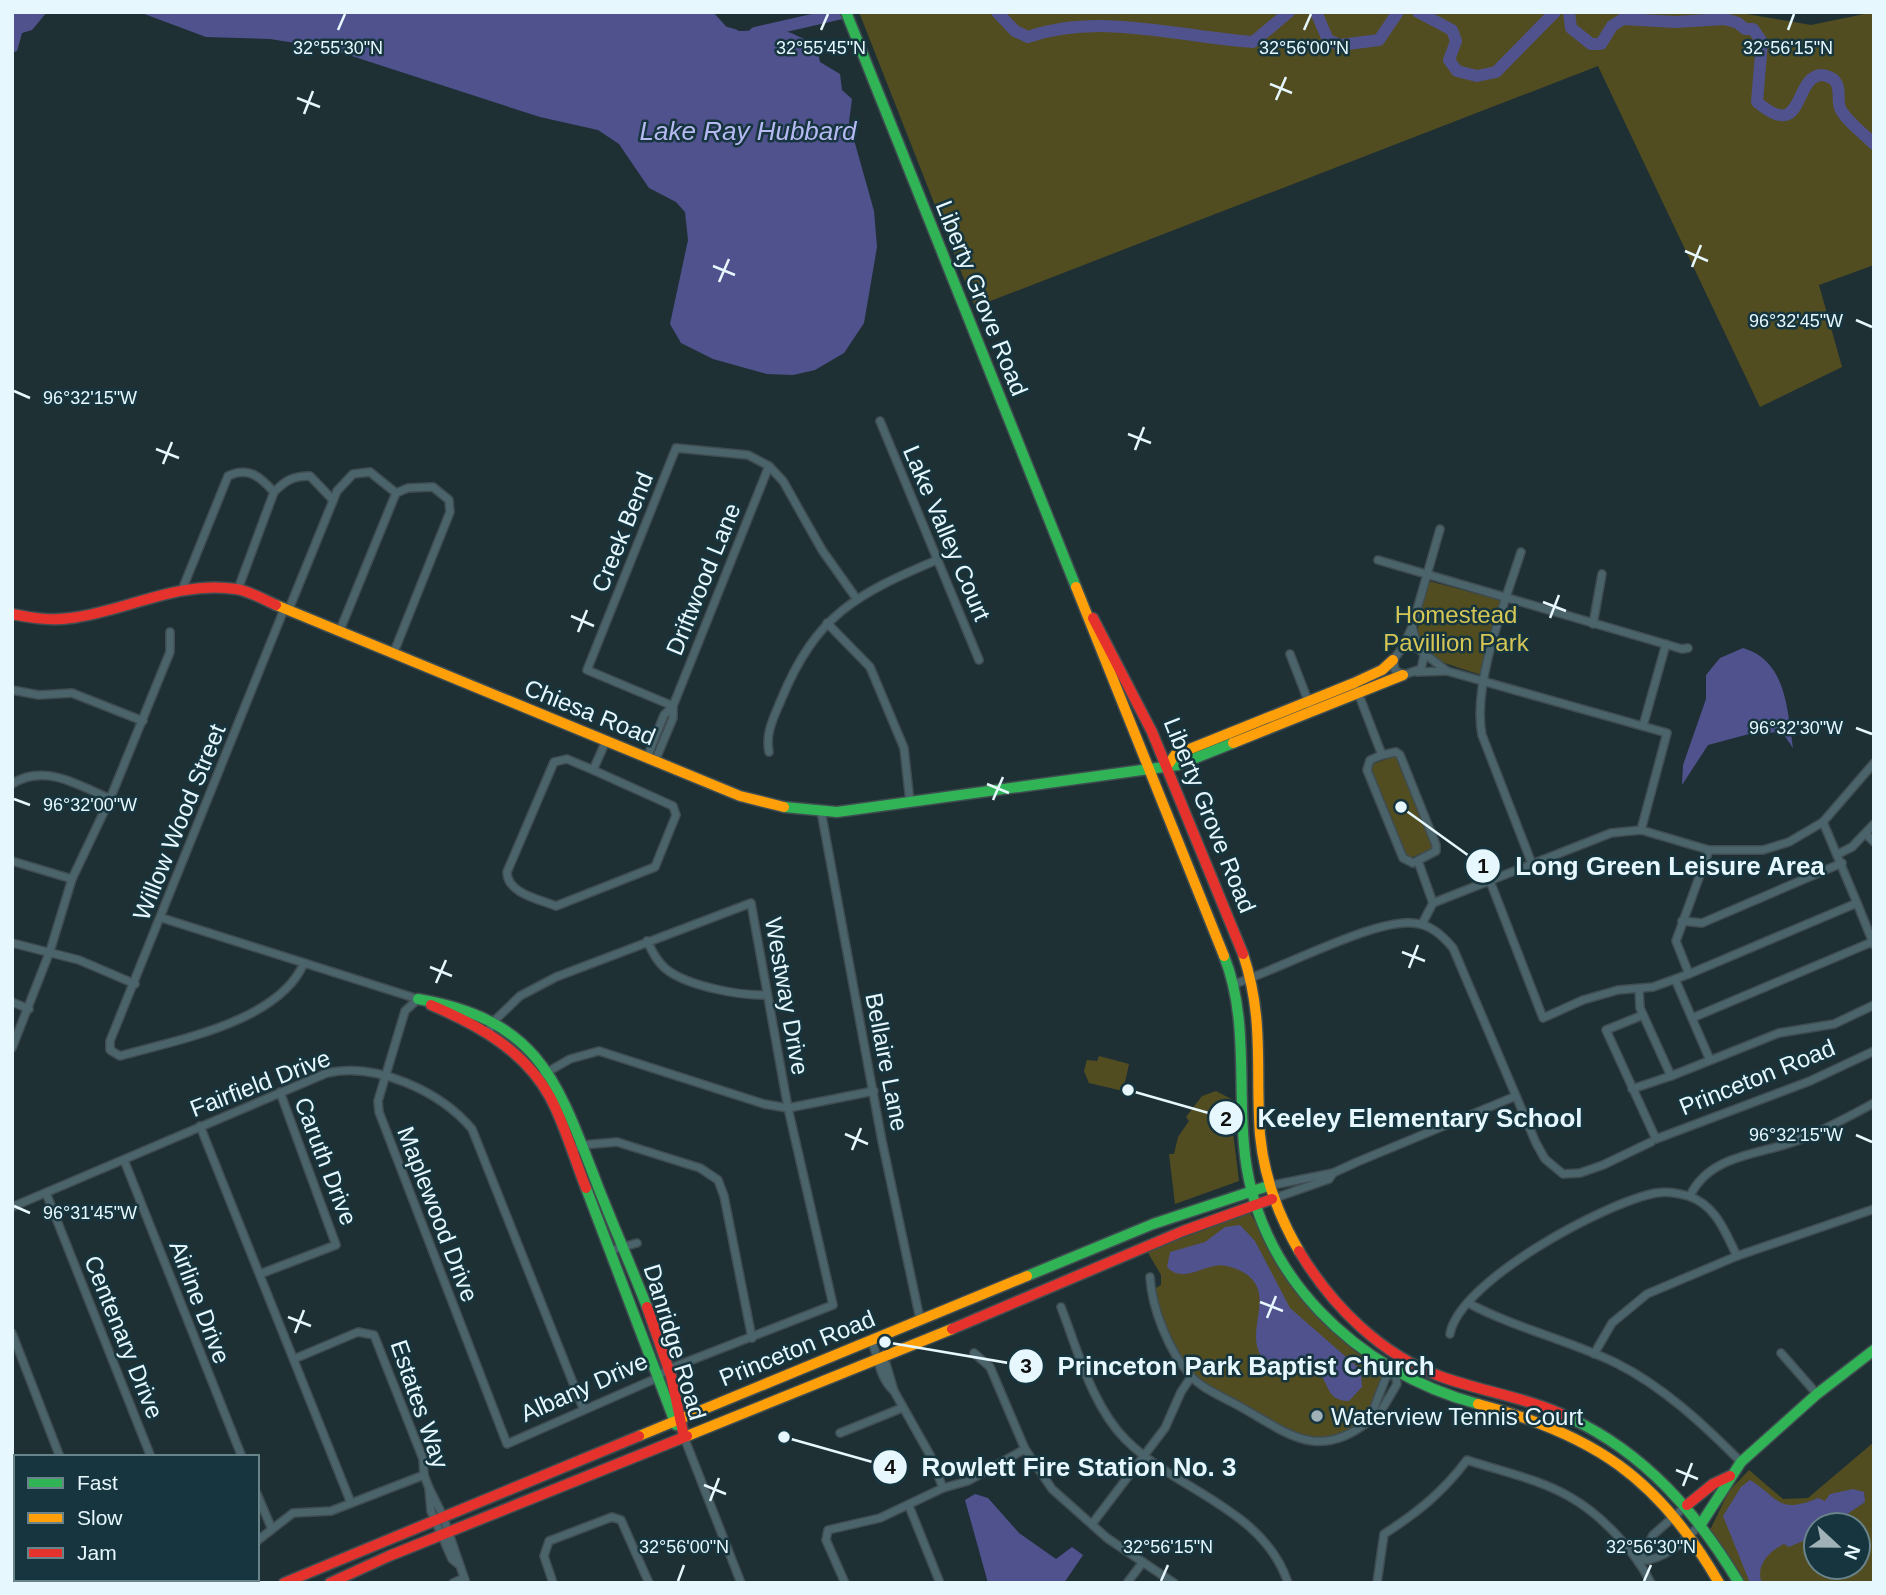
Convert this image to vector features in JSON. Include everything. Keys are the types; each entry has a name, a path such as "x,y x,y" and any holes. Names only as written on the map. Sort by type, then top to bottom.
{"main road":[{"name":"Liberty Grove Road","path":"846,12 1082,598 1097,643 1152,770 1234,984 1243,1035 1242,1134 1252,1190 1255,1204 1295,1279 1315,1304 1358,1347 1395,1372 1431,1390 1527,1417 1586,1443 1632,1474 1675,1515 1720,1583"},
{"name":"Chiesa Road","path":"12,614 41,622 74,620 202,586 238,589 750,799 788,808 837,812 1152,770 1168,765 1175,755 1356,688"},
{"name":"Liberty Grove Road","path":"1082,598 1142,704 1234,928 1250,979 1261,1038 1258,1114 1268,1186 1272,1199 1314,1276 1347,1312 1402,1358 1443,1377 1531,1401 1583,1423 1648,1465 1687,1505 1739,1583"},
{"path":"1356,688 1393,660"},
{"path":"1356,688 1403,675"},
{"name":"Danridge Road","path":"418,999 491,1027 521,1042 547,1071 582,1145 623,1248 667,1370 677,1419"},
{"name":"Danridge Road","path":"491,1027 537,1078 550,1097 611,1251 657,1378 684,1437"},
{"name":"Princeton Road","path":"284,1583 1153,1224 1268,1186"},
{"name":"Princeton Road","path":"330,1583 1052,1285 1272,1199"},
{"path":"1043,1271 1052,1285"},
{"path":"1701,1524 1741,1462 1817,1394 1874,1350"},
{"path":"755,1387 762,1404"},
{"path":"1687,1505 1705,1489 1731,1476"}],"street":[{"name":"Lake Valley Court","path":"880,421 979,660"},
{"name":"Creek Bend","path":"673,706 587,670 676,448 748,455 769,466"},
{"path":"769,466 783,481 822,550 856,598"},
{"name":"Driftwood Lane","path":"651,760 664,715 673,706 769,466"},
{"path":"182,590 228,476 239,471 260,476 274,492"},
{"name":"Willow Wood Street","path":"304,963 288,989 263,1008 169,1045 120,1056 110,1051 110,1041 333,500 353,474 370,471 396,493"},
{"path":"238,589 274,492 295,476 310,476 318,481 333,500"},
{"path":"340,630 396,493 408,488 433,487 449,500 450,512 394,652"},
{"path":"1440,529 1412,626 1403,648 1393,660 1395,670 1403,675 1447,671 1483,679 1667,733 1641,830"},
{"path":"1521,552 1483,679 1478,716 1482,735 1532,863"},
{"path":"769,752 768,733 795,667 815,635 856,598 937,560"},
{"path":"1378,560 1593,624 1688,648"},
{"path":"1593,624 1602,574"},
{"path":"827,624 870,667 904,748 910,802"},
{"path":"1412,626 1418,647 1424,656 1447,671"},
{"path":"12,1048 50,951 72,879 110,799 170,652 170,632"},
{"path":"1643,726 1666,644"},
{"path":"1403,648 1418,647"},
{"path":"1290,654 1310,706"},
{"path":"1418,672 1423,666 1424,656"},
{"path":"1356,688 1382,755"},
{"path":"12,690 39,695 72,693 143,721"},
{"path":"593,770 606,741"},
{"path":"1396,752 1400,755 1436,845 1436,851 1418,861 1407,862 1403,858 1367,770 1370,760 1382,755 1396,752"},
{"path":"567,759 593,770 673,806 676,815 658,863 654,867 556,906 512,887 507,881 507,872 554,762 567,759"},
{"path":"1422,925 1433,903 1611,833 1641,830 1709,850 1763,850 1788,842 1823,822 1874,763"},
{"path":"12,785 25,776 61,776 110,799"},
{"name":"Bellaire Lane","path":"821,811 920,1320"},
{"path":"1692,1018 1873,944 1823,822"},
{"path":"1838,854 1866,834 1874,824"},
{"path":"1866,834 1874,842"},
{"path":"1689,974 1676,941 1709,850"},
{"path":"12,861 72,879"},
{"path":"1418,861 1433,903"},
{"path":"1682,921 1702,923 1842,863"},
{"path":"1490,881 1543,1018 1583,1000 1618,990 1639,989 1689,974 1857,902"},
{"name":"Westway Drive","path":"491,1027 520,996 556,977 751,903 788,1108 833,1305"},
{"name":"Danridge Road","path":"162,918 418,999"},
{"path":"1234,984 1370,930 1398,923 1422,925 1440,934 1453,948 1516,1096"},
{"path":"647,942 659,961 677,976 738,994 767,995"},
{"path":"12,943 50,951 135,984"},
{"path":"1675,979 1710,1060"},
{"path":"1639,989 1643,1015 1671,1076"},
{"name":"Maplewood Drive","path":"418,999 405,1011 385,1077 378,1101 381,1122 507,1444"},
{"path":"12,1002 29,1009"},
{"path":"1632,1089 1795,1027 1834,1024 1874,1005"},
{"path":"1643,1015 1606,1030 1653,1140"},
{"path":"537,1078 570,1059 599,1051 788,1108 874,1091"},
{"name":"Princeton Road","path":"1268,1186 1333,1173 1516,1096 1545,1158 1563,1174 1580,1173 1603,1165 1653,1140 1810,1081 1874,1051"},
{"name":"Fairfield Drive","path":"12,1207 280,1092 344,1069 385,1077 448,1104 472,1129 583,1408"},
{"name":"Caruth Drive","path":"260,1274 336,1245 280,1092"},
{"path":"1690,1196 1695,1185 1711,1168 1795,1141 1874,1103"},
{"path":"200,1126 351,1503"},
{"path":"572,1151 582,1145 617,1142 701,1168 718,1180 724,1196 752,1338"},
{"name":"Airline Drive","path":"124,1160 241,1455"},
{"name":"Princeton Road","path":"1272,1199 1329,1179 1333,1173"},
{"path":"1450,1334 1452,1322 1468,1303 1512,1264 1572,1225 1645,1195 1669,1192 1690,1196 1715,1214 1737,1256"},
{"name":"Centenary Drive","path":"46,1193 150,1455"},
{"path":"1594,1354 1612,1324 1647,1294 1737,1256 1874,1209"},
{"path":"611,1251 637,1243"},
{"path":"1150,1277 1155,1304 1168,1338 1177,1358 1191,1377 1280,1431 1307,1442 1337,1441 1381,1412 1397,1384 1395,1372"},
{"path":"1468,1303 1492,1315 1616,1363 1666,1395 1741,1462"},
{"name":"Albany Drive","path":"507,1444 583,1408 657,1378 667,1370 833,1305"},
{"path":"1061,1307 1097,1396 1124,1438 1143,1457 1247,1524 1274,1552 1288,1583"},
{"name":"Estates Way","path":"294,1359 358,1332 374,1335 423,1459 424,1475 452,1559 458,1564 465,1580"},
{"path":"12,1333 59,1455"},
{"path":"871,1340 878,1357 879,1369 930,1455 943,1488"},
{"path":"974,1353 990,1367 1025,1449 1052,1489 1092,1524 1174,1583"},
{"path":"1782,1353 1817,1394"},
{"path":"1369,1421 1386,1377 1395,1372 1402,1358"},
{"path":"1092,1524 1165,1428 1191,1377"},
{"path":"840,1433 902,1408"},
{"path":"684,1437 741,1583"},
{"path":"845,1583 826,1540 828,1530 857,1525 909,1506 943,1488 968,1482 1025,1449"},
{"path":"1377,1583 1384,1534 1420,1511 1447,1487 1467,1460 1570,1497 1611,1530 1640,1561 1651,1583"},
{"path":"259,1539 271,1527 293,1513 331,1511 424,1475"},
{"path":"259,1499 271,1527"},
{"path":"1640,1561 1653,1535 1687,1505"},
{"path":"909,1506 940,1583"},
{"path":"553,1583 544,1556 550,1541 608,1517 621,1520 649,1583"},
{"path":"1640,1561 1666,1553 1701,1524"},
{"path":"1127,1583 1143,1562"},
{"path":"453,1583 465,1580"}],"green space":[{"path":"859,12 1735,12 1811,25 1874,12 1874,265 1819,285 1842,367 1760,407 1598,66 975,307"},
{"name":"Homestead Pavillion Park","path":"1429,581 1503,601 1482,675 1441,661 1421,648 1419,624"},
{"path":"1397,755 1434,848 1408,859 1368,766"},
{"path":"1099,1056 1129,1064 1123,1091 1089,1083 1084,1071 1087,1060 1097,1061"},
{"path":"1216,1091 1235,1101 1232,1124 1239,1181 1175,1204 1169,1154 1174,1154 1178,1137 1189,1121 1186,1117 1202,1096"},
{"path":"1250,1213 1283,1271 1308,1306 1344,1342 1385,1372 1369,1421 1347,1437 1307,1442 1204,1387 1177,1358 1151,1291 1161,1285 1161,1275 1147,1251"},
{"path":"1874,1442 1874,1583 1741,1583 1710,1530 1729,1491 1749,1470 1783,1499 1808,1498"}],"water":[{"path":"12,12 47,12 32,30 22,33 17,51 12,53"},
{"name":"Lake Ray Hubbard","path":"139,12 701,12 707,21 725,29 779,30 793,34 816,44 820,62 840,74 842,90 852,99 849,122 874,211 877,247 864,323 844,353 815,370 793,375 767,374 713,359 681,343 670,324 688,240 685,212 676,202 649,188 619,144 598,130 540,117 327,48 270,39 206,37"},
{"path":"1743,648 1758,654 1777,675 1786,703 1793,748 1782,732 1749,734 1708,745 1682,785 1683,765 1706,699 1706,675 1720,658"},
{"path":"1240,1225 1255,1241 1290,1308 1361,1370 1362,1387 1349,1401 1335,1398 1320,1374 1308,1366 1268,1360 1261,1356 1256,1334 1260,1300 1252,1279 1227,1266 1217,1265 1184,1274 1178,1274 1167,1267 1170,1252 1205,1242 1225,1227"},
{"path":"1750,1480 1787,1505 1818,1498 1825,1501 1830,1494 1853,1489 1864,1492 1865,1502 1852,1511 1802,1511 1802,1541 1789,1547 1784,1544 1773,1551 1762,1565 1762,1583 1750,1583 1723,1516 1741,1487"},
{"path":"975,1494 988,1498 1019,1533 1056,1559 1072,1547 1083,1555 1064,1583 988,1583 965,1500"}],"waterway":[{"path":"705,12 723,32 734,35"},
{"path":"755,33 847,12"},
{"path":"997,12 1015,31 1028,37 1055,30 1111,26 1253,42 1289,12"},
{"path":"1316,12 1328,40 1340,45 1379,40 1398,12"},
{"path":"1418,12 1452,30 1456,41 1449,60 1457,71 1477,76 1496,72 1555,12"},
{"path":"1569,12 1571,28 1591,44 1601,44 1612,26 1623,19 1675,22 1725,19 1738,23 1745,29 1753,29 1762,42 1757,102 1772,113 1783,115 1791,112 1797,105 1812,78 1827,76 1837,84 1839,105 1843,113 1874,144"},
{"path":"12,1487 14,1492"}],"traffic: fast":[{"path":"846,12 1076,587"},
{"path":"784,807 837,812 1178,765 1233,743"},
{"path":"1224,956 1232,979 1239,1025 1244,1145 1252,1192 1268,1236 1291,1276 1320,1311 1354,1342 1392,1368 1434,1389 1478,1404"},
{"path":"418,999 459,1009 491,1022 517,1039 538,1060 555,1085 569,1114 647,1307"},
{"path":"1027,1276 1153,1224 1268,1186"},
{"path":"586,1188 676,1425"},
{"path":"1701,1524 1741,1462 1817,1394 1874,1350"},
{"path":"1570,1418 1622,1449 1667,1487 1687,1509 1739,1583"}],"traffic: slow":[{"path":"1076,587 1224,956"},
{"path":"276,605 740,796 784,807"},
{"path":"1168,765 1175,755 1354,683 1382,670 1393,660"},
{"path":"1233,743 1403,675"},
{"path":"1243,954 1257,1023 1260,1135 1265,1166 1278,1210 1299,1251"},
{"path":"639,1436 1027,1276"},
{"path":"687,1436 952,1329"},
{"path":"1478,1404 1556,1430 1619,1465 1647,1488 1672,1515 1696,1546 1719,1583"}],"traffic: jam":[{"path":"12,614 42,619 71,618 173,592 215,587 241,590 276,605"},
{"path":"1093,618 1152,732 1243,954"},
{"path":"431,1005 466,1021 498,1041 539,1080 565,1130 586,1188"},
{"path":"952,1329 1183,1231 1272,1199"},
{"path":"1299,1251 1343,1309 1379,1342 1399,1356 1442,1377 1539,1405 1570,1418"},
{"path":"647,1307 671,1376 684,1437"},
{"path":"284,1583 639,1436"},
{"path":"330,1583 389,1556 687,1436"},
{"path":"1687,1505 1713,1484 1730,1476"}],"place":[{"name":"Long Green Leisure Area","path":"1401,807"},
{"name":"Keeley Elementary School","path":"1128,1090"},
{"name":"Princeton Park Baptist Church","path":"885,1342"},
{"name":"Waterview Tennis Court","path":"1317,1416"},
{"name":"Rowlett Fire Station No. 3","path":"784,1437"}]}
